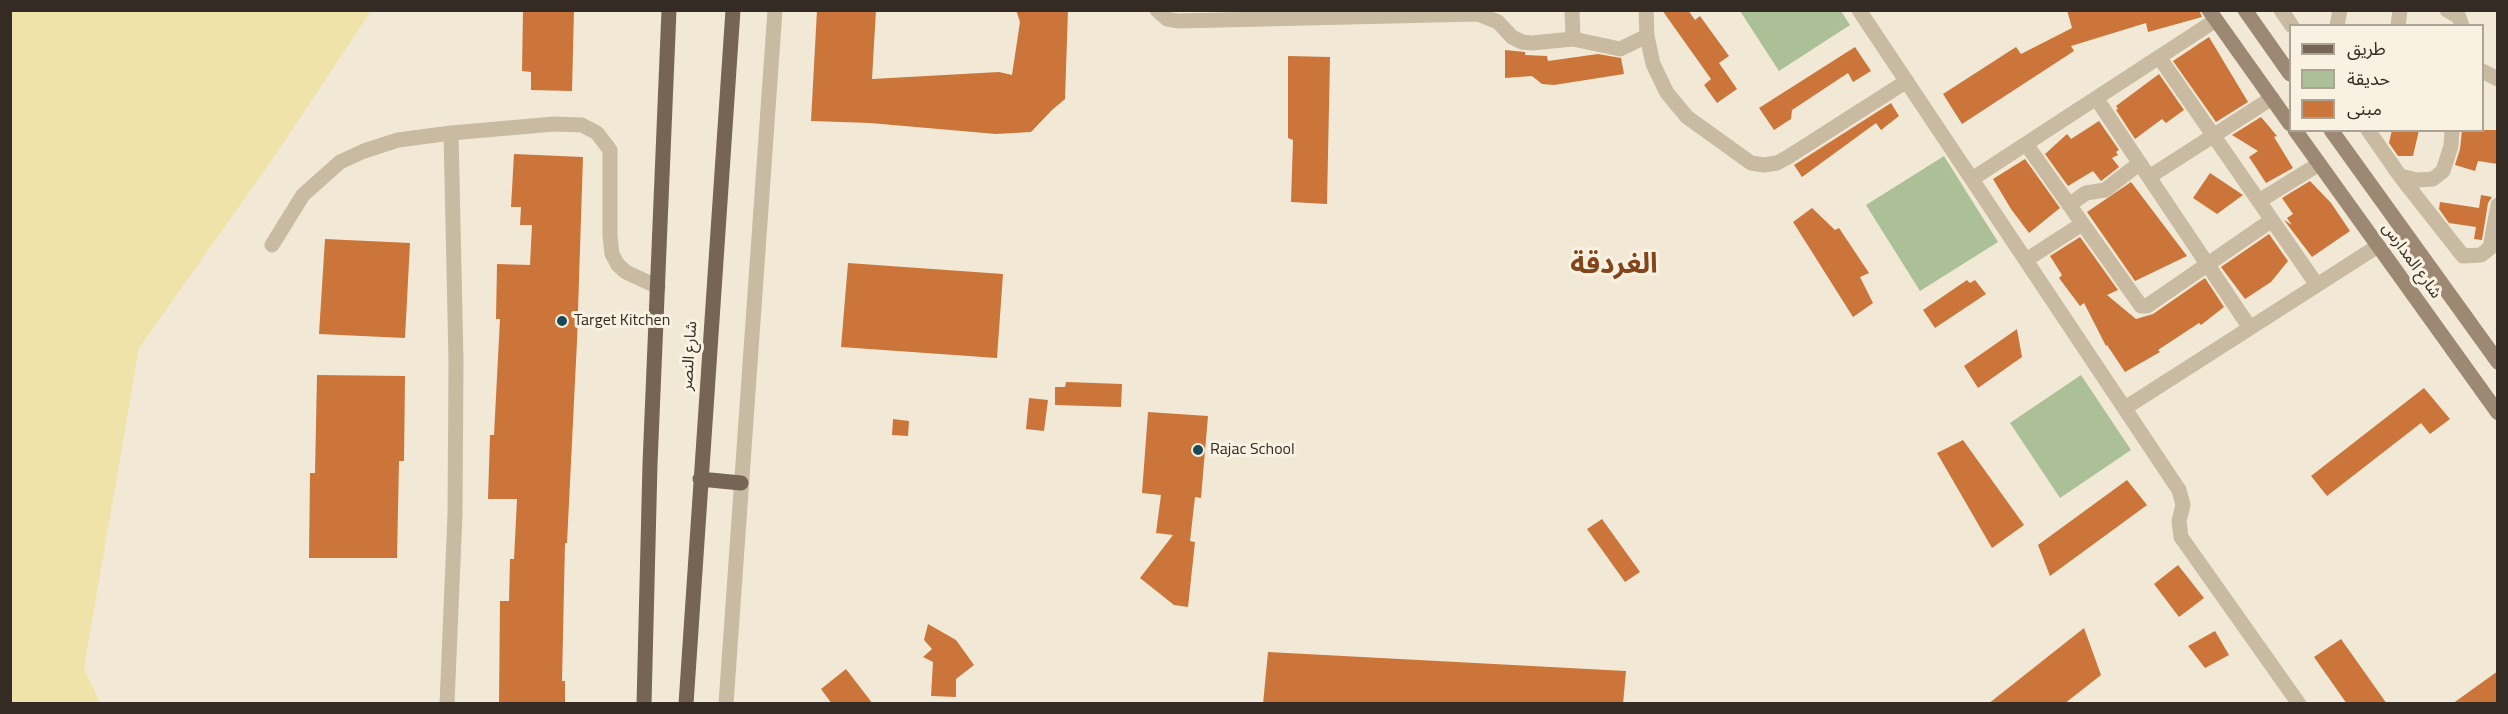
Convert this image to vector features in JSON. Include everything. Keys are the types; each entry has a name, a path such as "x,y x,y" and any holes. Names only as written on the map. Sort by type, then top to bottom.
{"main road":[{"name":"شارع النصر","path":"644,704 650,464 669,10"},
{"name":"شارع النصر","path":"686,704 733,10"},
{"path":"700,479 741,483"}],"street":[{"path":"726,704 765,178 775,10"},
{"path":"1156,10 1167,19 1177,21 1233,15 1467,12 1498,16 1512,38 1522,42 1573,39 1620,49 1647,36"},
{"path":"1572,10 1573,39"},
{"path":"1646,10 1647,36 1653,64 1667,93 1687,117 1751,163 1764,165 1776,163 1788,157 1906,81"},
{"path":"1859,10 2179,490 2183,505 2179,521 2181,537 2299,704"},
{"path":"2245,10 2289,73"},
{"path":"2281,10 2291,24"},
{"path":"2447,10 2459,17 2461,24"},
{"path":"1972,179 2159,57 2212,15 2289,123"},
{"path":"2159,57 2317,285"},
{"path":"2484,72 2498,79"},
{"path":"2096,98 2250,328"},
{"path":"2149,177 2272,98"},
{"path":"272,245 303,195 340,162 398,140 554,124 582,125 597,132 609,150 612,254 618,265 626,272 658,287"},
{"name":"شارع المدارس","path":"2296,132 2498,413"},
{"name":"شارع المدارس","path":"2332,132 2497,360"},
{"path":"2400,176 2417,180 2433,179 2444,171 2451,146 2452,132"},
{"path":"447,704 455,514 456,361 451,133"},
{"path":"2375,135 2400,176 2463,256 2481,255 2490,248 2498,205"},
{"path":"2026,144 2141,306 2147,306 2272,220"},
{"path":"2069,206 2086,193 2105,190 2140,164"},
{"path":"2259,201 2319,164"},
{"path":"2026,260 2082,224"},
{"path":"2124,408 2378,246"}],"green space":[{"path":"1740,11 1841,11 1850,25 1779,71"},
{"path":"1944,156 1998,242 1920,291 1866,205"},
{"path":"2081,375 2131,450 2060,498 2010,423"}],"sand":[{"path":"10,11 371,11 274,157 139,348 84,668 100,703 11,703"}],"building":[{"path":"523,10 574,10 572,91 531,90 531,72 522,71"},
{"path":"817,10 876,10 872,79 999,72 1012,75 1020,22 1016,10 1068,10 1065,99 1031,132 996,134 870,123 811,121"},
{"path":"1662,10 1688,10 1695,20 1700,16 1729,56 1719,63 1737,89 1717,103 1704,85 1711,79"},
{"path":"2067,10 2199,10 2202,17 2148,32 2146,23 2071,46 2074,51 1962,124 1943,94 2016,47 2021,54 2072,28"},
{"path":"2209,37 2248,102 2216,122 2173,61"},
{"path":"1855,47 1871,71 1853,82 1848,73 1792,110 1791,119 1774,130 1759,108"},
{"path":"1505,50 1525,52 1525,55 1547,56 1548,61 1598,54 1621,58 1624,74 1554,85 1542,84 1532,76 1505,78"},
{"path":"1288,56 1330,57 1327,204 1291,202 1293,140 1288,138"},
{"path":"2159,74 2184,110 2166,123 2162,119 2135,139 2116,110 2118,109 2116,106"},
{"path":"1891,103 1899,116 1881,130 1876,123 1802,177 1794,165"},
{"path":"2261,117 2277,136 2274,137 2293,168 2266,183 2249,157 2258,151 2232,135"},
{"path":"2099,121 2119,150 2116,152 2118,155 2112,158 2119,167 2101,181 2093,171 2068,186 2045,154 2067,134 2071,139"},
{"path":"2498,130 2498,164 2478,161 2475,171 2455,165 2462,132"},
{"path":"2392,132 2419,132 2413,156 2398,156 2389,143"},
{"path":"514,154 583,157 577,341 567,543 565,543 562,681 565,681 565,704 499,704 500,601 509,601 510,559 514,559 517,499 488,499 490,435 494,435 500,319 496,319 497,264 530,265 532,225 520,225 521,207 511,207"},
{"path":"2025,159 2060,208 2029,233 1993,179"},
{"path":"2210,173 2243,195 2217,214 2193,198"},
{"path":"2310,181 2331,203 2350,231 2312,257 2284,220 2292,225 2287,218 2293,214 2282,198"},
{"path":"2131,182 2187,256 2135,281 2087,212"},
{"path":"2481,195 2492,197 2488,203 2482,240 2474,239 2476,227 2449,223 2439,209 2440,202 2479,208"},
{"path":"1812,208 1835,230 1839,228 1869,273 1860,277 1873,303 1853,317 1793,222"},
{"path":"2269,234 2288,261 2271,282 2245,299 2221,267"},
{"path":"2080,237 2118,290 2107,295 2136,319 2153,314 2205,278 2224,307 2201,325 2199,323 2158,350 2160,352 2125,372 2106,346 2084,303 2080,306 2059,278 2062,275 2050,256"},
{"path":"325,239 410,243 405,338 319,334"},
{"path":"848,263 1003,274 997,358 841,347"},
{"path":"1967,280 1970,283 1975,280 1986,294 1935,328 1923,310"},
{"path":"2017,329 2022,357 1978,388 1964,366"},
{"path":"317,375 405,376 404,461 399,461 397,558 309,558 310,473 315,473"},
{"path":"1066,382 1122,384 1121,407 1055,405 1055,387 1065,387"},
{"path":"2424,388 2450,419 2430,434 2421,423 2327,496 2311,476"},
{"path":"1029,398 1048,400 1044,431 1026,429"},
{"path":"1148,412 1208,416 1201,498 1195,497 1190,541 1195,542 1188,607 1174,605 1140,578 1173,535 1156,533 1161,495 1142,493"},
{"path":"893,419 909,421 908,436 892,435"},
{"path":"1963,440 2024,525 1992,548 1937,453"},
{"path":"2127,480 2147,505 2050,576 2038,545"},
{"path":"1602,519 1640,572 1625,582 1587,529"},
{"path":"2178,565 2204,598 2179,617 2154,584"},
{"path":"928,624 956,640 974,665 956,679 956,697 931,696 933,662 923,657 932,649 924,640"},
{"path":"2084,628 2101,675 2064,704 1988,704"},
{"path":"2215,631 2229,655 2205,668 2188,646"},
{"path":"2341,639 2387,704 2347,704 2314,657"},
{"path":"1268,652 1626,671 1623,704 1263,704"},
{"path":"846,669 873,704 832,704 821,689"},
{"path":"2498,671 2498,704 2452,704"}],"place":[{"name":"Target Kitchen","path":"562,321"},
{"name":"Rajac School","path":"1198,450"}],"district":[{"name":"الغردقة","path":"1614,266"}]}
